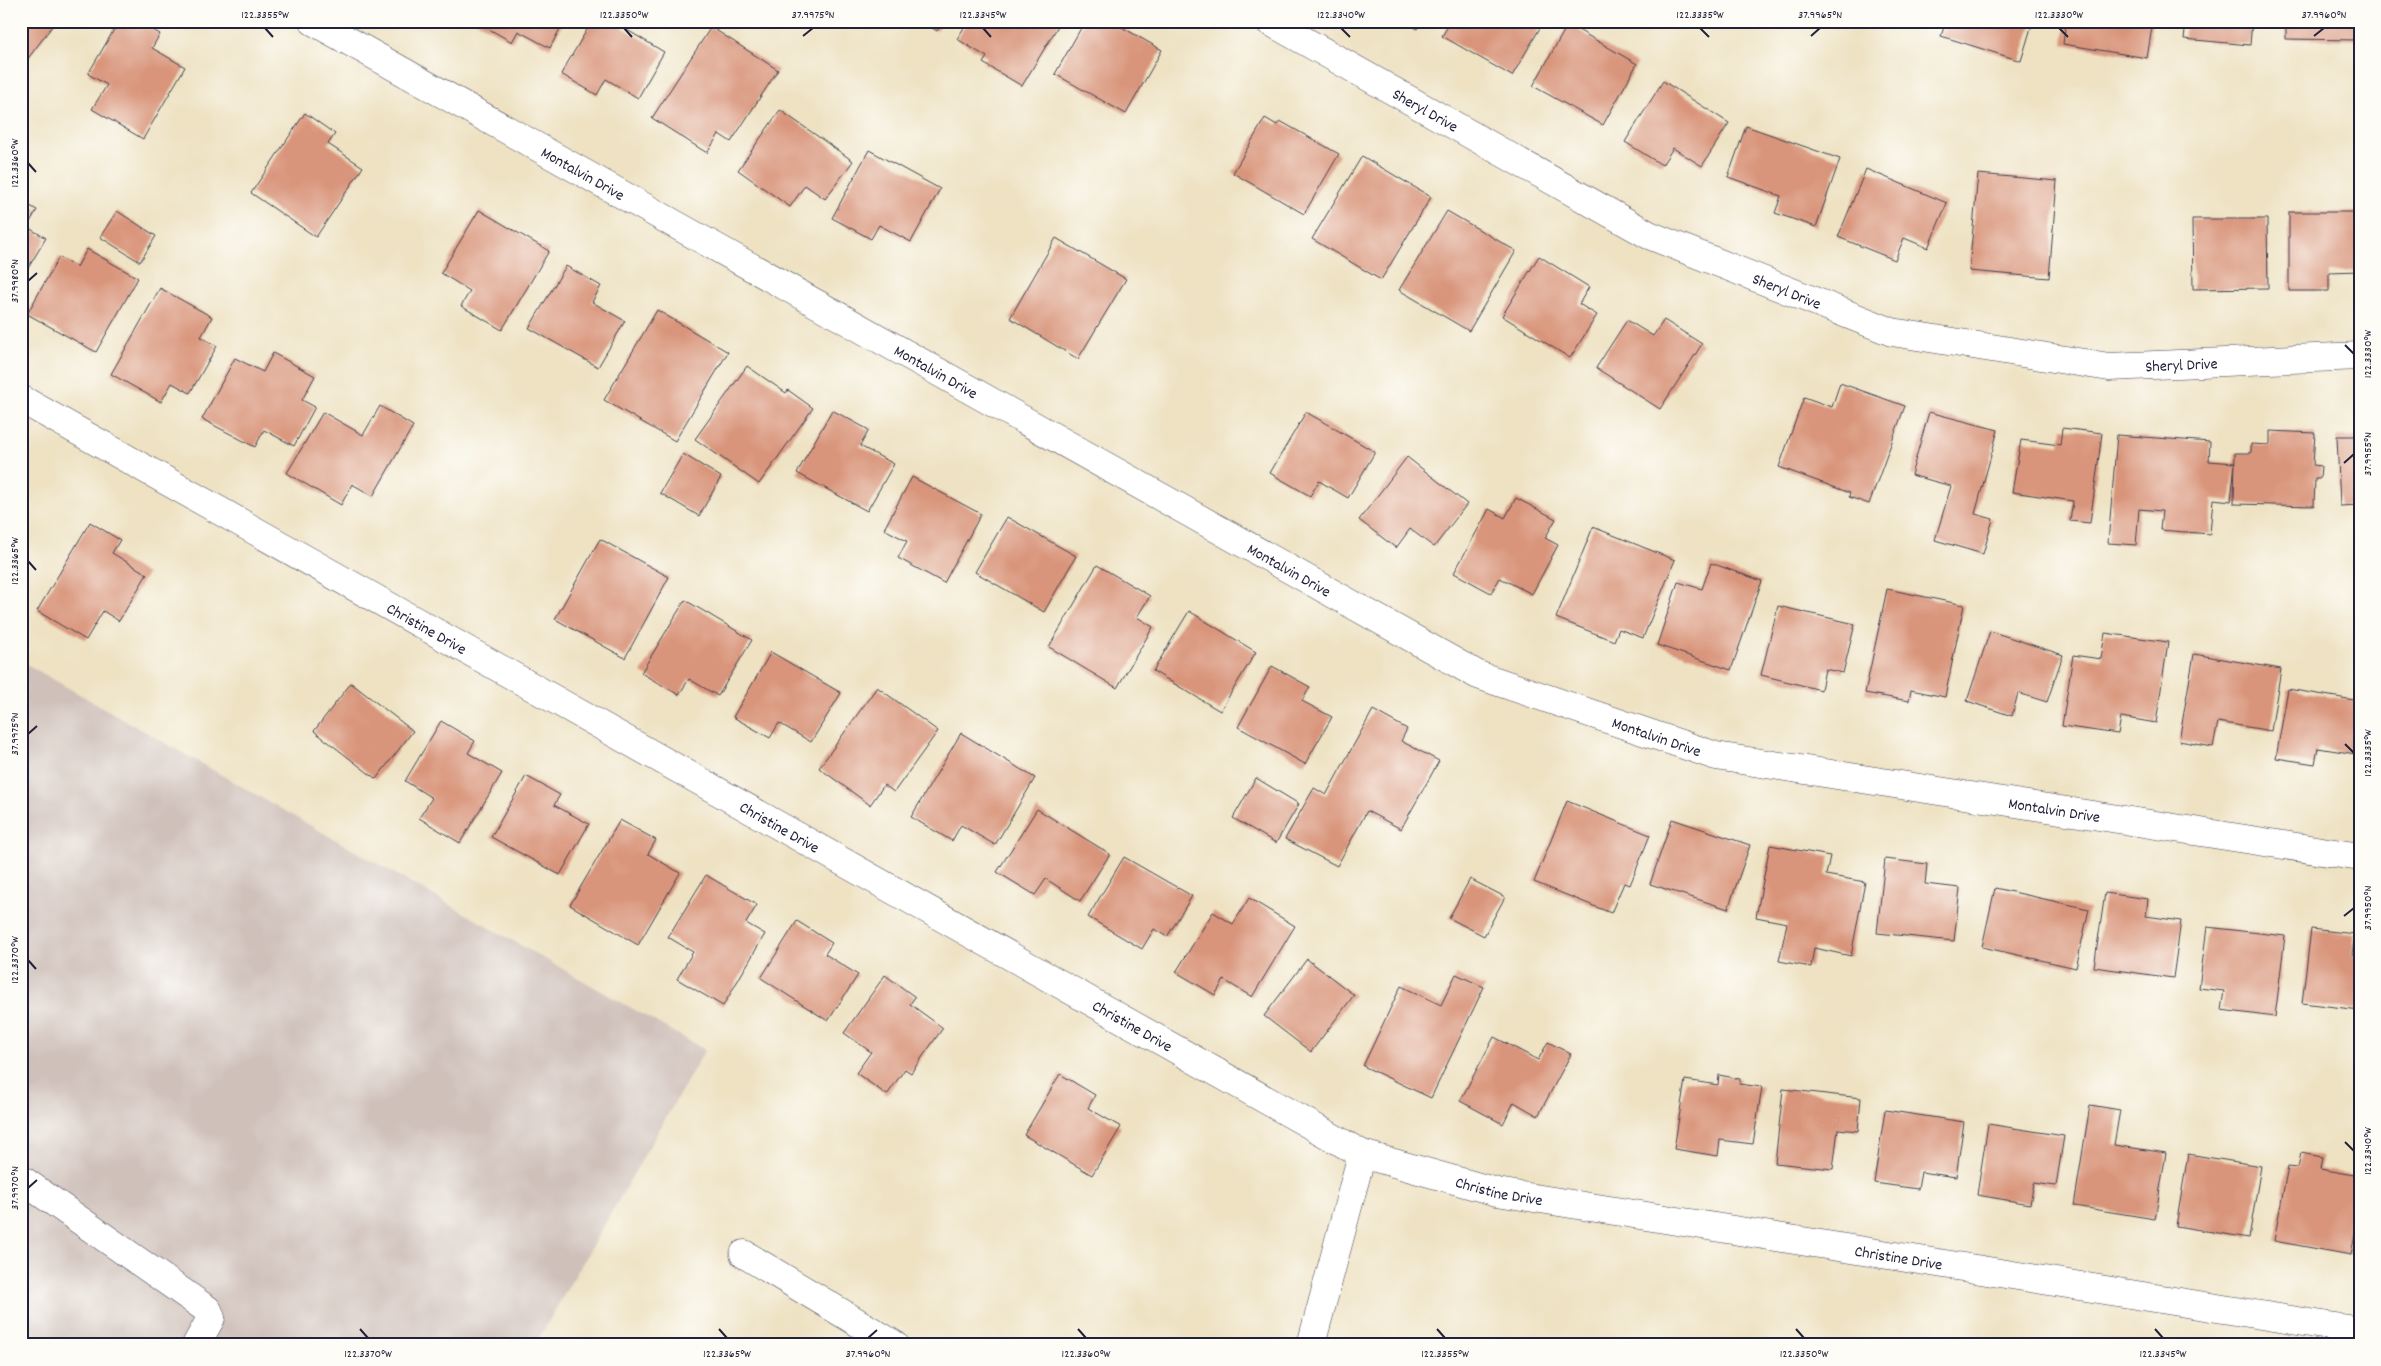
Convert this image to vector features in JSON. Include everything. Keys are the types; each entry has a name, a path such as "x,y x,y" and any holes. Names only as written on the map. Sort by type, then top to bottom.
{"street":[{"name":"Montalvin Drive","path":"313,21 1478,675 1716,756 2360,857"},
{"name":"Sheryl Drive","path":"1269,21 1649,235 1892,332 2109,367 2360,356"},
{"name":"Christine Drive","path":"21,398 1362,1154 1497,1192 2360,1330"},
{"path":"1311,1345 1362,1154"},
{"path":"21,1179 208,1310 211,1318 196,1345"},
{"path":"744,1254 895,1345"}],"shaded area":[{"path":"21,661 705,1050 535,1345 21,1345"}],"building":[{"path":"21,21 56,21 21,68"},
{"path":"119,21 138,21 160,34 152,48 185,67 143,139 92,109 107,85 88,74"},
{"path":"475,21 564,21 550,48 518,31 512,42"},
{"path":"592,21 612,21 664,52 638,98 606,79 597,95 561,74"},
{"path":"921,21 943,21 937,31"},
{"path":"968,21 1061,21 1022,86 983,63 987,57 957,39"},
{"path":"1085,21 1111,21 1162,50 1126,114 1055,74"},
{"path":"1406,21 1423,21 1417,29"},
{"path":"1451,21 1544,21 1512,76 1442,36"},
{"path":"1946,21 2033,21 2021,61 1941,36"},
{"path":"2066,21 2153,21 2147,58 2063,44"},
{"path":"2186,21 2252,21 2250,45 2184,39"},
{"path":"2286,21 2360,21 2360,40 2286,39"},
{"path":"1568,24 1637,64 1603,125 1533,86"},
{"path":"711,27 778,70 731,142 719,134 707,153 652,118"},
{"path":"1663,81 1729,123 1702,166 1673,148 1662,165 1625,142"},
{"path":"780,110 853,161 825,199 805,185 790,207 738,170"},
{"path":"305,113 335,134 328,144 363,167 316,237 251,193"},
{"path":"1265,118 1277,125 1280,121 1339,154 1304,214 1233,173"},
{"path":"1746,126 1840,159 1816,227 1775,213 1781,196 1728,177"},
{"path":"869,150 940,189 911,242 879,225 871,239 832,218"},
{"path":"1362,156 1431,197 1381,280 1312,239"},
{"path":"1866,169 1947,203 1928,248 1904,238 1895,260 1838,237"},
{"path":"1978,174 2057,181 2049,278 1969,271"},
{"path":"21,201 37,210 27,227 46,238 21,280"},
{"path":"479,210 549,251 502,330 461,306 470,291 441,273"},
{"path":"117,211 156,236 140,262 100,237"},
{"path":"1447,211 1516,251 1469,331 1399,290"},
{"path":"2289,212 2360,212 2360,271 2329,272 2329,291 2289,291"},
{"path":"2192,219 2267,219 2268,288 2193,289"},
{"path":"1056,238 1126,279 1078,359 1010,318"},
{"path":"87,249 138,278 96,352 27,314 59,257 77,267"},
{"path":"1539,256 1589,287 1579,304 1597,315 1570,358 1502,316"},
{"path":"566,266 601,286 592,302 625,321 598,367 529,328"},
{"path":"160,288 212,317 201,337 217,346 190,393 172,383 161,402 111,374"},
{"path":"657,310 728,352 675,441 604,400"},
{"path":"1627,320 1653,336 1664,320 1702,344 1660,409 1596,368"},
{"path":"273,353 315,376 302,400 315,407 294,446 264,430 255,447 202,419 235,358 263,372"},
{"path":"747,366 786,393 788,390 813,408 759,484 695,439"},
{"path":"1840,383 1905,406 1869,504 1849,497 1850,493 1779,467 1804,397 1832,407"},
{"path":"380,406 413,426 373,496 352,484 341,505 287,473 323,412 363,435"},
{"path":"832,410 869,430 860,446 894,464 867,511 797,473"},
{"path":"1306,412 1375,452 1348,498 1319,481 1310,496 1270,473"},
{"path":"1929,412 1998,430 1975,514 1993,519 1983,554 1935,540 1951,486 1911,475"},
{"path":"2062,428 2102,433 2090,523 2070,521 2073,501 2012,492 2021,440 2060,445"},
{"path":"2270,431 2315,433 2313,465 2321,466 2320,478 2315,478 2314,506 2234,504 2235,453 2251,453 2251,444 2270,445"},
{"path":"2117,435 2210,442 2209,461 2235,463 2231,501 2213,499 2210,534 2160,530 2162,511 2139,509 2136,545 2108,543"},
{"path":"2337,436 2360,436 2360,505 2340,506"},
{"path":"683,454 721,477 699,516 660,493"},
{"path":"1407,457 1467,504 1434,547 1410,529 1396,548 1359,520"},
{"path":"912,477 981,514 944,583 898,558 907,541 884,529"},
{"path":"1516,498 1556,519 1545,538 1558,545 1532,594 1500,578 1491,593 1454,573 1489,509 1505,518"},
{"path":"1007,517 1076,556 1044,612 975,572"},
{"path":"90,522 120,540 112,553 147,574 119,621 103,611 86,640 37,611"},
{"path":"1593,527 1675,560 1643,638 1619,629 1614,641 1556,618"},
{"path":"600,539 669,577 625,658 555,619"},
{"path":"1711,563 1762,581 1731,670 1657,645 1678,582 1702,589"},
{"path":"1097,565 1150,596 1137,617 1153,627 1117,688 1049,647"},
{"path":"1887,589 1964,605 1945,697 1911,690 1909,701 1865,693"},
{"path":"685,600 752,640 718,696 689,679 679,695 641,673"},
{"path":"1778,606 1855,624 1843,673 1825,669 1821,690 1761,675"},
{"path":"1189,611 1256,652 1220,711 1153,671"},
{"path":"1990,631 2063,655 2047,702 2018,693 2012,716 1967,701"},
{"path":"2105,633 2168,642 2156,723 2121,717 2118,734 2062,726 2073,655 2101,659"},
{"path":"771,652 841,693 811,742 779,723 770,738 733,717"},
{"path":"2194,654 2281,669 2271,731 2218,722 2213,747 2179,741"},
{"path":"1272,666 1310,687 1302,701 1332,717 1305,764 1238,727"},
{"path":"351,683 413,731 376,779 314,731"},
{"path":"877,687 938,731 894,792 884,785 870,805 819,768"},
{"path":"2288,689 2360,701 2360,734 2356,754 2318,748 2315,764 2276,758"},
{"path":"1373,710 1407,729 1401,741 1439,761 1401,829 1367,811 1337,866 1285,839 1314,788 1326,795"},
{"path":"441,721 475,741 468,753 502,773 460,843 419,818 432,798 405,781"},
{"path":"961,733 1035,778 995,845 961,825 952,841 911,817"},
{"path":"526,776 560,795 554,805 589,824 560,875 491,837"},
{"path":"1256,778 1299,804 1276,843 1233,818"},
{"path":"1567,801 1650,835 1630,885 1624,883 1611,913 1534,882"},
{"path":"1037,809 1110,854 1080,901 1046,879 1035,895 997,872"},
{"path":"1672,819 1750,845 1728,909 1650,884"},
{"path":"620,820 656,840 648,854 680,873 638,945 570,905"},
{"path":"1770,845 1830,856 1826,875 1865,882 1851,956 1814,948 1811,967 1779,961 1787,923 1756,917"},
{"path":"1124,857 1192,896 1167,937 1154,929 1142,949 1088,917"},
{"path":"1885,859 1927,864 1925,884 1960,888 1954,941 1877,933"},
{"path":"706,875 757,905 746,923 765,934 723,1006 677,979 693,952 668,937"},
{"path":"1470,879 1505,897 1484,936 1449,918"},
{"path":"1995,888 2089,909 2076,968 1982,947"},
{"path":"2105,893 2148,899 2146,916 2181,921 2173,978 2094,967"},
{"path":"1249,898 1295,926 1252,997 1224,980 1215,995 1176,972 1213,912 1233,924"},
{"path":"797,921 832,943 825,954 858,975 828,1021 761,978"},
{"path":"2207,927 2285,936 2275,1017 2221,1010 2224,991 2199,988"},
{"path":"2311,929 2355,934 2352,954 2360,955 2360,1010 2302,1003"},
{"path":"1307,959 1354,995 1311,1052 1264,1016"},
{"path":"1456,974 1484,987 1431,1098 1363,1066 1401,986 1441,1005"},
{"path":"885,975 915,997 910,1004 943,1028 911,1073 905,1069 887,1095 856,1073 871,1052 844,1033"},
{"path":"1494,1037 1538,1060 1548,1042 1571,1054 1538,1116 1514,1102 1503,1124 1460,1101"},
{"path":"1060,1074 1095,1095 1088,1108 1121,1127 1092,1175 1024,1135"},
{"path":"1719,1075 1740,1079 1739,1084 1762,1087 1753,1144 1720,1140 1718,1156 1674,1149 1685,1080 1718,1085"},
{"path":"1783,1089 1861,1098 1858,1131 1838,1129 1833,1169 1775,1163"},
{"path":"2090,1105 2120,1110 2114,1145 2166,1153 2155,1219 2074,1206"},
{"path":"1885,1110 1964,1122 1956,1177 1921,1172 1918,1189 1874,1183"},
{"path":"1988,1124 2064,1136 2056,1186 2034,1183 2030,1204 1977,1195"},
{"path":"2301,1153 2322,1157 2320,1169 2360,1176 2360,1206 2351,1255 2274,1241 2288,1166 2298,1167"},
{"path":"2188,1154 2261,1166 2249,1238 2176,1226"}]}
